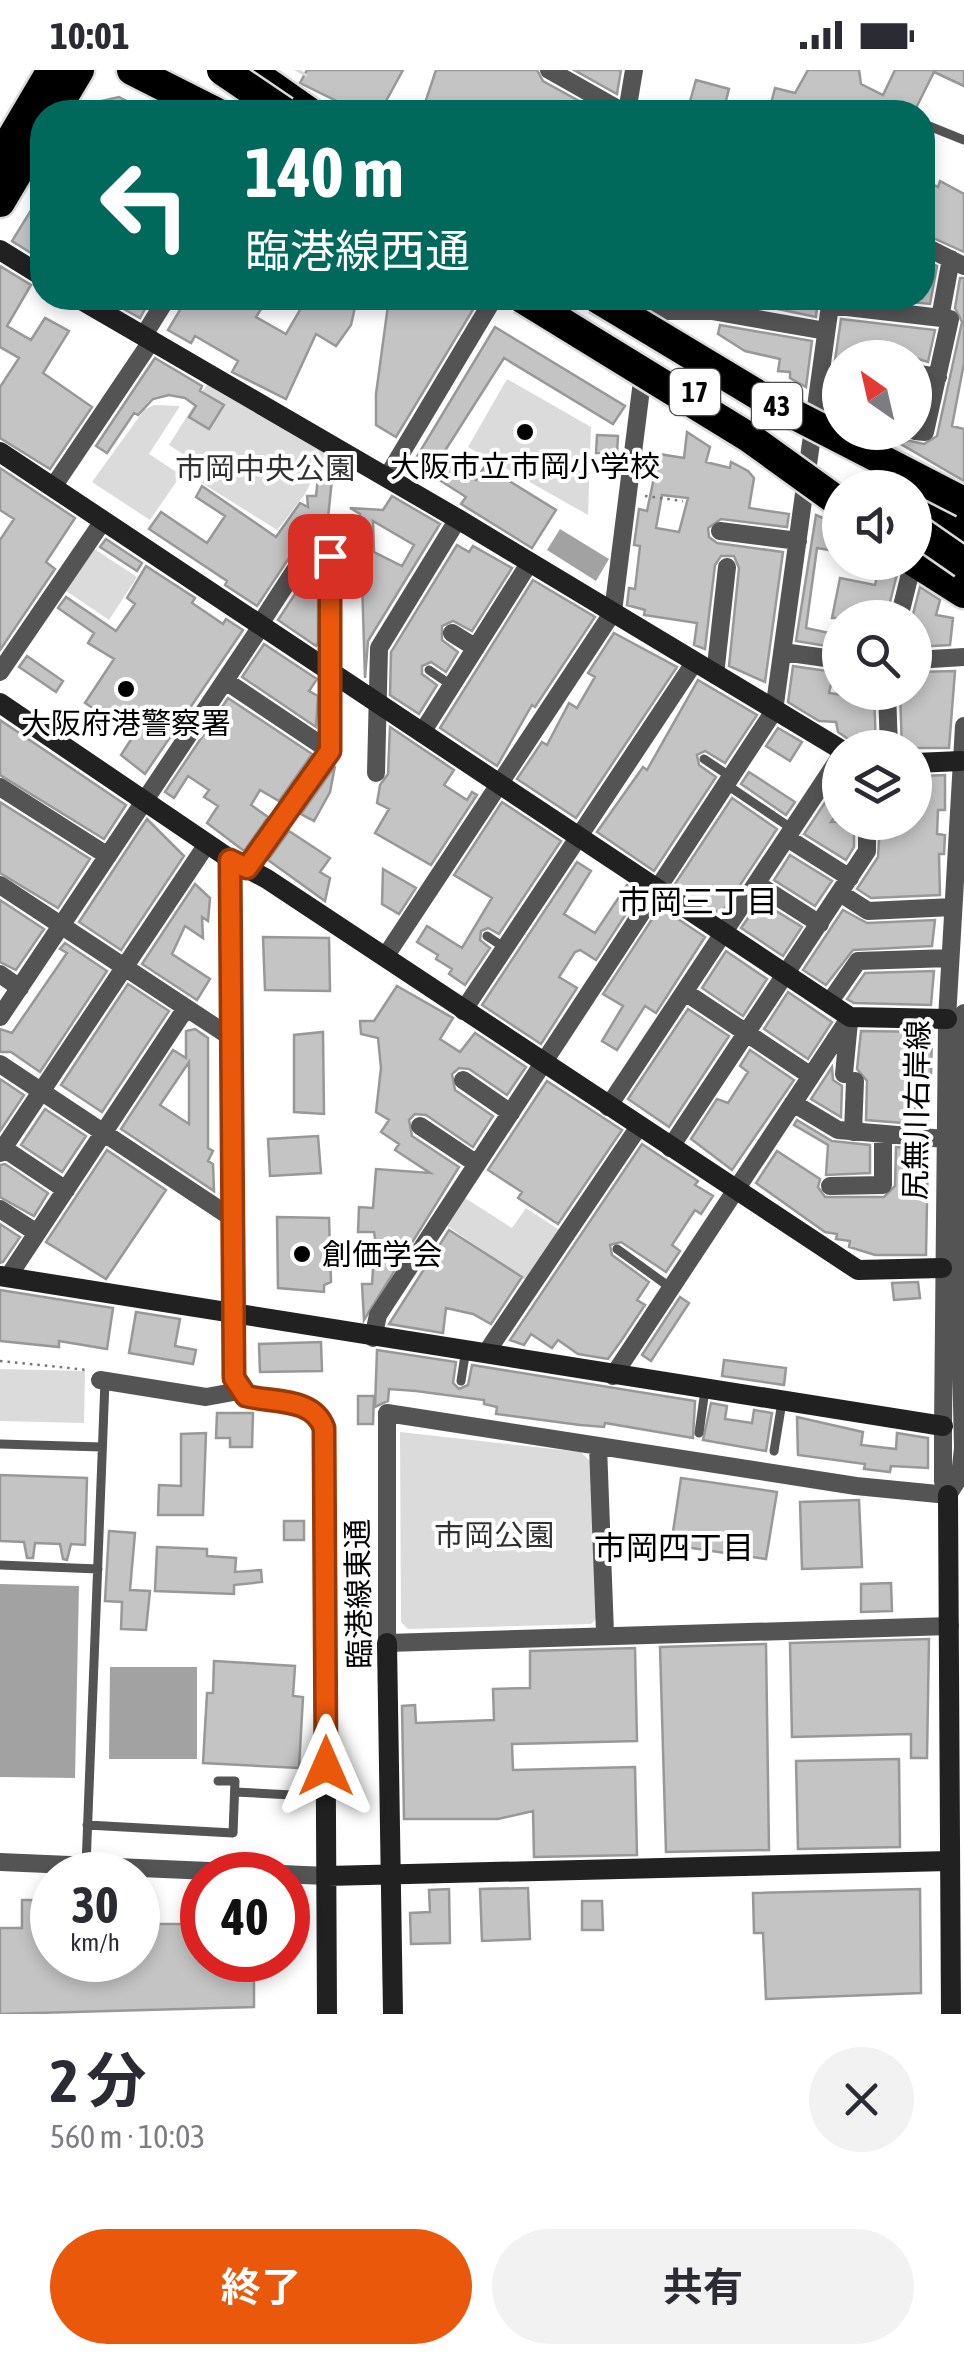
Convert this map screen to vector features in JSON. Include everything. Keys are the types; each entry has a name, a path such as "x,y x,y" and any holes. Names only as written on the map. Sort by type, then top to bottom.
{"highway":[{"path":"34,100 52,70"},
{"path":"61,100 79,70"},
{"path":"120,70 174,100"},
{"path":"132,70 178,100"},
{"path":"163,70 214,100"},
{"path":"202,70 267,100"},
{"path":"222,70 271,100"},
{"path":"249,70 277,100"},
{"path":"0,158 30,107"},
{"path":"0,202 30,151"},
{"name":"43","path":"526,310 822,494"},
{"name":"43","path":"542,310 750,438 822,492"},
{"name":"17","path":"558,310 822,470"},
{"name":"17","path":"598,310 861,470"},
{"name":"43","path":"617,310 768,401 964,500"},
{"name":"43","path":"643,310 822,419"},
{"name":"43","path":"876,450 964,500"},
{"path":"932,511 964,530"},
{"path":"932,539 964,560"},
{"path":"932,570 964,589"}],"street":[{"path":"550,70 604,100"},
{"path":"632,100 634,70"},
{"path":"0,250 30,269"},
{"path":"940,318 957,262"},
{"path":"101,310 458,518 822,742"},
{"path":"53,487 161,310"},
{"path":"387,478 487,310"},
{"path":"703,310 826,330"},
{"path":"828,340 829,310"},
{"path":"907,310 950,319 932,402"},
{"path":"932,376 938,377"},
{"path":"386,957 613,612 642,381"},
{"path":"373,1338 378,1315 774,711 806,483 822,450"},
{"path":"0,452 582,835 850,1017 956,1016 959,1268 952,1422 782,1402 613,1376 488,1350 373,1338 248,1314 234,1316 4,1277 186,1008"},
{"path":"376,773 379,648 458,518"},
{"path":"0,672 104,522"},
{"path":"720,532 798,542"},
{"path":"0,1016 227,682 310,546 330,551 330,751 238,864 232,1038 232,1218 234,1378 239,1391"},
{"path":"423,731 530,562"},
{"path":"715,675 727,567"},
{"path":"452,633 476,648"},
{"path":"783,652 822,657"},
{"path":"932,659 964,657"},
{"path":"463,1011 694,663"},
{"path":"227,682 330,751"},
{"path":"0,703 207,844 386,957 638,1128 858,1270 942,1268"},
{"name":"尻無川右岸線","path":"950,2014 948,1495 960,1476 952,1422 942,1268 945,1139 956,1016 950,958 964,726"},
{"path":"932,762 961,761"},
{"path":"608,1107 822,782"},
{"path":"0,787 108,856"},
{"path":"790,833 868,911 953,908"},
{"path":"670,1148 868,851 868,840"},
{"path":"66,1190 2,1150 207,844"},
{"path":"757,884 820,924"},
{"path":"0,885 232,1038"},
{"path":"829,1003 858,961 950,958"},
{"path":"0,974 20,988"},
{"path":"685,992 811,1076"},
{"path":"613,1376 850,1017"},
{"path":"850,1017 853,1132"},
{"path":"0,1064 232,1218"},
{"path":"463,1080 510,1113"},
{"path":"793,1103 838,1130 945,1139"},
{"path":"488,1350 638,1128"},
{"path":"421,1153 427,1131 477,1164"},
{"path":"830,1186 882,1186 883,1135"},
{"path":"0,1209 37,1233"},
{"path":"103,1381 206,1398 239,1391 306,1406 319,1416 324,1428 327,2014"},
{"name":"臨港線東通","path":"393,2014 387,1414 598,1446"},
{"path":"606,1633 598,1446 856,1486 948,1495"},
{"path":"387,1643 606,1633 950,1626"},
{"path":"160,1869 392,1876 949,1861"},
{"path":"0,1862 30,1863"}],"lane":[{"path":"935,128 964,140"},
{"path":"429,670 452,686"},
{"path":"704,759 790,833"},
{"path":"487,936 505,948"},
{"path":"616,1249 671,1288"},
{"path":"461,1381 466,1348"},
{"path":"87,1852 103,1381"},
{"path":"698,1433 705,1390"},
{"path":"774,1451 782,1402"},
{"path":"0,1444 102,1448"},
{"path":"0,1565 98,1568"},
{"path":"88,1825 233,1833 236,1781 218,1780"},
{"path":"235,1792 292,1795"}],"path":[{"path":"628,494 683,501"},
{"path":"0,1361 81,1367 103,1381"}],"green space":[{"path":"507,379 591,427 588,515 468,447"},
{"name":"市岡中央公園","path":"209,381 327,451 305,494 277,530 202,483 209,471 169,445"},
{"path":"154,405 180,406 149,454 181,475 150,520 92,482 144,410"},
{"path":"93,548 137,577 109,620 66,591"},
{"path":"462,1196 512,1228 526,1208 564,1233 530,1283 443,1223"},
{"path":"0,1369 85,1371 84,1423 0,1421"},
{"name":"市岡公園","path":"400,1432 581,1452 592,1463 597,1618 591,1624 408,1629 401,1622"}],"shaded area":[{"path":"560,529 609,559 596,581 547,550"},
{"path":"0,1584 79,1586 75,1778 0,1777"},
{"path":"110,1667 197,1667 197,1759 109,1759"}],"building":[{"path":"307,70 403,70 387,100 335,100 300,83"},
{"path":"436,70 537,70 543,81 577,100 426,100"},
{"path":"574,70 621,70 617,94"},
{"path":"808,70 859,70 861,84 883,95 895,70 964,70 964,86 934,72 920,100 772,100 775,88 795,93"},
{"path":"696,80 729,89 726,100 690,100"},
{"path":"940,181 964,194 964,252 935,239 935,186 938,187"},
{"path":"30,212 30,252 12,241"},
{"path":"0,266 30,284 7,326 31,340 45,318 69,331 43,373 92,407 50,469 0,438 0,387 19,358 0,347"},
{"path":"960,278 964,278 964,363 952,426 964,429 964,481 911,450 932,450 932,439 937,436 962,322 955,308"},
{"path":"126,310 144,310 140,318"},
{"path":"180,310 260,310 256,317 286,334 300,310 354,310 351,325 336,346 316,334 286,399 232,372 238,361 195,336 191,343 168,330"},
{"path":"387,310 473,310 396,437 376,425 376,394"},
{"path":"783,310 817,310 816,317"},
{"path":"841,319 935,330 932,344 932,340 838,340"},
{"path":"720,325 812,341 806,387 790,378 790,372 778,371 780,359 745,351 718,334"},
{"path":"495,327 625,406 613,424 504,358 441,457 476,480 485,466 556,510 532,548 461,504 466,497 413,463"},
{"path":"155,358 202,386 200,391 224,405 209,429 189,417 196,406 185,398 169,395 153,399 138,415 134,413 107,453 96,446"},
{"path":"687,432 710,447 706,462 730,468 731,462 754,478 749,508 789,514 787,527 721,519 708,528 709,537 717,543 783,552 765,682 729,666 739,568 734,556 721,556 715,565 705,649 694,645 697,623 644,615 645,610 627,605 629,588 635,589 640,546 634,545 639,509 647,511 659,454 684,458","holes":["662,495 688,498 679,532 656,528"]},
{"path":"597,435 618,436 617,454 596,453"},
{"path":"0,468 75,518 46,562 55,569 0,650 0,540 14,519 0,510"},
{"path":"318,477 332,479 328,518 332,518 333,533 303,537 257,606 149,529 161,512 207,543 225,516 196,497 202,486 276,537 300,503 308,507 307,496 316,496"},
{"path":"392,496 440,524 368,641 365,678 360,514 350,508 383,510","holes":["373,521 414,545 402,566 374,552"]},
{"path":"816,515 822,518 822,549 817,548 806,628 822,631 822,645 796,641"},
{"path":"106,539 142,563 137,571 100,547"},
{"path":"457,545 469,552 473,546 512,568 472,631 453,621 442,626 442,640 458,652 446,672 431,662 422,666 422,674 437,685 419,714 390,695 391,652"},
{"path":"318,559 318,643 316,646 278,620"},
{"path":"146,566 195,598 192,603 223,624 226,619 243,630 145,774 121,755 134,735 85,703 114,659 88,643 94,633 58,608 66,597 116,631 135,604 127,598"},
{"path":"533,580 595,617 535,707 532,705 497,766 440,728"},
{"path":"840,580 875,585 876,580 896,580 890,600 836,600"},
{"path":"920,587 940,600 936,615 953,618 950,645 932,646 932,600 917,600"},
{"path":"614,633 677,667 576,818 517,779 542,742 547,745 569,703 577,708 595,677 588,673"},
{"path":"264,644 317,679 309,691 318,696 316,727 242,677"},
{"path":"27,656 63,681 56,692 19,667"},
{"path":"793,666 822,670 822,710 875,710 875,730 838,730 836,722 819,721 788,702"},
{"path":"955,671 949,748 932,748 932,730 901,730 901,710 932,710 932,672"},
{"path":"698,680 757,715 725,763 705,751 697,755 699,765 716,777 654,871 597,832 643,767 647,770"},
{"path":"228,698 312,754 279,801 260,790 251,805 268,817 244,851 207,823 218,806 204,797 209,790 188,776 174,798 165,792"},
{"path":"0,720 126,805 104,839 0,775"},
{"path":"390,727 454,770 444,785 467,800 472,792 477,795 431,865 375,833 389,809 377,803 380,785 388,774"},
{"path":"778,728 802,742 790,761 766,746"},
{"path":"335,766 330,792 314,821 301,814"},
{"path":"749,772 795,802 786,815 741,784"},
{"path":"945,775 945,810 938,810 937,834 945,835 944,854 939,854 940,895 871,898 857,889 878,857 879,840 932,840 932,776"},
{"path":"732,798 777,829 721,914 675,884"},
{"path":"0,802 90,859 58,908 0,873"},
{"path":"502,802 561,841 499,934 488,928 481,931 480,940 490,948 465,985 449,974 452,969 436,959 438,955 417,942 427,926 462,948 492,898 454,875"},
{"path":"822,807 822,840 854,840 854,847 846,860 804,834"},
{"path":"147,819 184,856 121,950 79,922"},
{"path":"289,831 330,858 320,872 330,878 325,901 268,860"},
{"path":"790,855 832,881 815,906 774,880"},
{"path":"577,862 591,871 564,914 595,933 627,885 639,894 596,960 580,950 575,952 559,977 577,988 541,1044 482,1005"},
{"path":"383,869 416,888 399,914 382,904"},
{"path":"195,884 210,898 208,921 202,917 203,938 185,926 172,954 210,979 197,1000 142,964"},
{"path":"0,900 44,929 16,970 0,962"},
{"path":"760,901 802,927 783,956 741,928"},
{"path":"660,907 705,937 656,1013 645,1006 617,1050 602,1041 623,1006 603,994"},
{"path":"843,910 867,923 935,920 932,946 853,950 826,985 803,970"},
{"path":"263,937 329,938 330,991 265,990"},
{"path":"65,943 107,971 40,1072 11,1052 0,1052 0,1029 12,1033 67,953 60,949"},
{"path":"726,951 767,979 743,1016 702,988"},
{"path":"934,971 931,1005 854,1003 847,999 865,973"},
{"path":"128,984 169,1011 102,1112 61,1085"},
{"path":"397,986 453,1018 440,1039 460,1052 475,1033 526,1067 507,1095 469,1069 459,1068 452,1074 455,1090 493,1116 473,1147 426,1115 415,1114 409,1120 412,1136 459,1167 364,1320 362,1284 372,1284 375,1238 374,1232 358,1232 359,1207 373,1208 376,1169 430,1173 395,1150 399,1144 381,1132 389,1120 376,1112 381,1068 378,1038 361,1034 360,1021 374,1021"},
{"path":"788,992 832,1022 808,1059 764,1029"},
{"path":"688,1009 729,1036 669,1127 628,1099"},
{"path":"195,1029 208,1038 208,1148 213,1151 208,1161 213,1164 214,1191 121,1129 173,1050 186,1058 186,1031","holes":["189,1062 189,1124 160,1105"]},
{"path":"861,1031 932,1032 931,1075 916,1075 915,1111 929,1112 928,1125 866,1120 867,1081 857,1069"},
{"path":"323,1032 324,1114 294,1112 294,1035"},
{"path":"750,1050 794,1080 732,1170 691,1139 717,1099 728,1103 748,1072 740,1066"},
{"path":"832,1067 833,1080 842,1086 841,1117 811,1099"},
{"path":"0,1079 24,1095 0,1131"},
{"path":"547,1081 622,1130 558,1224 518,1198 522,1192 488,1170"},
{"path":"45,1109 86,1136 62,1172 21,1145"},
{"path":"797,1120 832,1141 870,1145 870,1173 826,1175 828,1145 794,1125"},
{"path":"318,1136 321,1173 270,1176 268,1139"},
{"path":"642,1144 698,1181 695,1185 713,1196 701,1214 695,1210 672,1245 680,1251 666,1272 621,1242 610,1245 612,1255 649,1282 637,1300 645,1305 621,1341 608,1359 578,1354 558,1340 552,1348 531,1334 524,1345 510,1340"},
{"path":"896,1147 928,1150 926,1255 875,1255 849,1247 850,1241 836,1239 837,1234 825,1232 756,1183 777,1151 820,1179 818,1187 825,1197 884,1197 895,1186"},
{"path":"107,1150 166,1190 106,1279 46,1242"},
{"path":"5,1164 48,1193 34,1216 0,1197 0,1165"},
{"name":"創価学会","path":"277,1217 329,1218 331,1282 324,1285 324,1292 278,1288"},
{"path":"0,1224 20,1237 0,1263"},
{"path":"449,1230 522,1277 491,1324 473,1314 446,1308 443,1333 389,1324"},
{"path":"918,1282 920,1298 894,1300 892,1283"},
{"path":"0,1290 113,1308 107,1349 59,1341 59,1347 0,1341"},
{"path":"680,1297 689,1303 651,1361 642,1355"},
{"path":"136,1312 180,1319 175,1346 196,1350 193,1364 129,1353"},
{"path":"321,1342 322,1371 260,1372 259,1344"},
{"path":"377,1350 456,1362 453,1383 459,1389 468,1385 472,1365 695,1401 693,1438 605,1423 604,1427 496,1414 497,1407 484,1404 484,1400 416,1391 389,1389 388,1401 375,1407"},
{"path":"724,1360 786,1368 784,1385 722,1376"},
{"path":"358,1396 374,1396 373,1424 358,1424"},
{"path":"711,1403 727,1406 725,1419 752,1423 754,1410 772,1413 766,1451 703,1440"},
{"path":"217,1413 253,1413 252,1447 230,1447 230,1438 216,1438"},
{"path":"797,1417 863,1432 861,1445 896,1449 897,1433 928,1438 928,1468 891,1466 890,1472 864,1469 865,1464 798,1455"},
{"path":"206,1433 203,1515 158,1515 159,1485 181,1486 181,1434"},
{"path":"0,1475 87,1478 85,1545 71,1544 67,1560 63,1559 60,1544 35,1543 33,1558 27,1558 24,1542 0,1541"},
{"path":"681,1478 777,1492 766,1559 671,1545"},
{"path":"859,1500 862,1567 802,1569 800,1502"},
{"path":"284,1521 304,1521 304,1540 284,1540"},
{"path":"109,1531 135,1533 130,1590 150,1591 146,1630 121,1629 122,1602 105,1601"},
{"path":"157,1547 207,1549 207,1556 236,1558 235,1572 261,1570 262,1582 234,1585 234,1594 155,1591"},
{"path":"891,1583 892,1611 861,1612 861,1584"},
{"path":"929,1639 927,1758 911,1758 911,1734 792,1737 790,1643"},
{"path":"766,1644 769,1850 666,1852 660,1647"},
{"path":"635,1648 637,1741 512,1744 513,1770 635,1767 637,1855 534,1857 533,1811 498,1819 404,1819 402,1706 415,1705 416,1723 494,1720 493,1689 530,1688 530,1651"},
{"path":"214,1661 295,1666 293,1696 303,1697 299,1768 203,1763 207,1693 213,1693"},
{"path":"899,1759 900,1847 798,1849 796,1761"},
{"path":"528,1888 530,1939 482,1941 480,1889"},
{"path":"449,1889 450,1943 411,1944 410,1913 430,1912 429,1890"},
{"path":"920,1889 921,1993 766,1999 763,1933 754,1933 753,1893"},
{"path":"22,1900 30,1900 30,1982 160,1982 160,1924 180,1924 180,1982 254,1982 254,2007 0,2014 0,1928 22,1928"},
{"path":"582,1901 602,1901 603,1930 582,1930"}],"tunnel":[{"path":"285,96 300,70"}],"place":[{"name":"大阪市立市岡小学校","path":"525,432"},
{"name":"大阪府港警察署","path":"126,689"},
{"name":"創価学会","path":"302,1254"}],"district":[{"name":"市岡三丁目","path":"698,901"},
{"name":"市岡四丁目","path":"674,1547"}],"route":[{"path":"326,1766 323,1422 306,1406 246,1396 239,1391 234,1378 230,860 247,868 330,751 330,556"}]}
